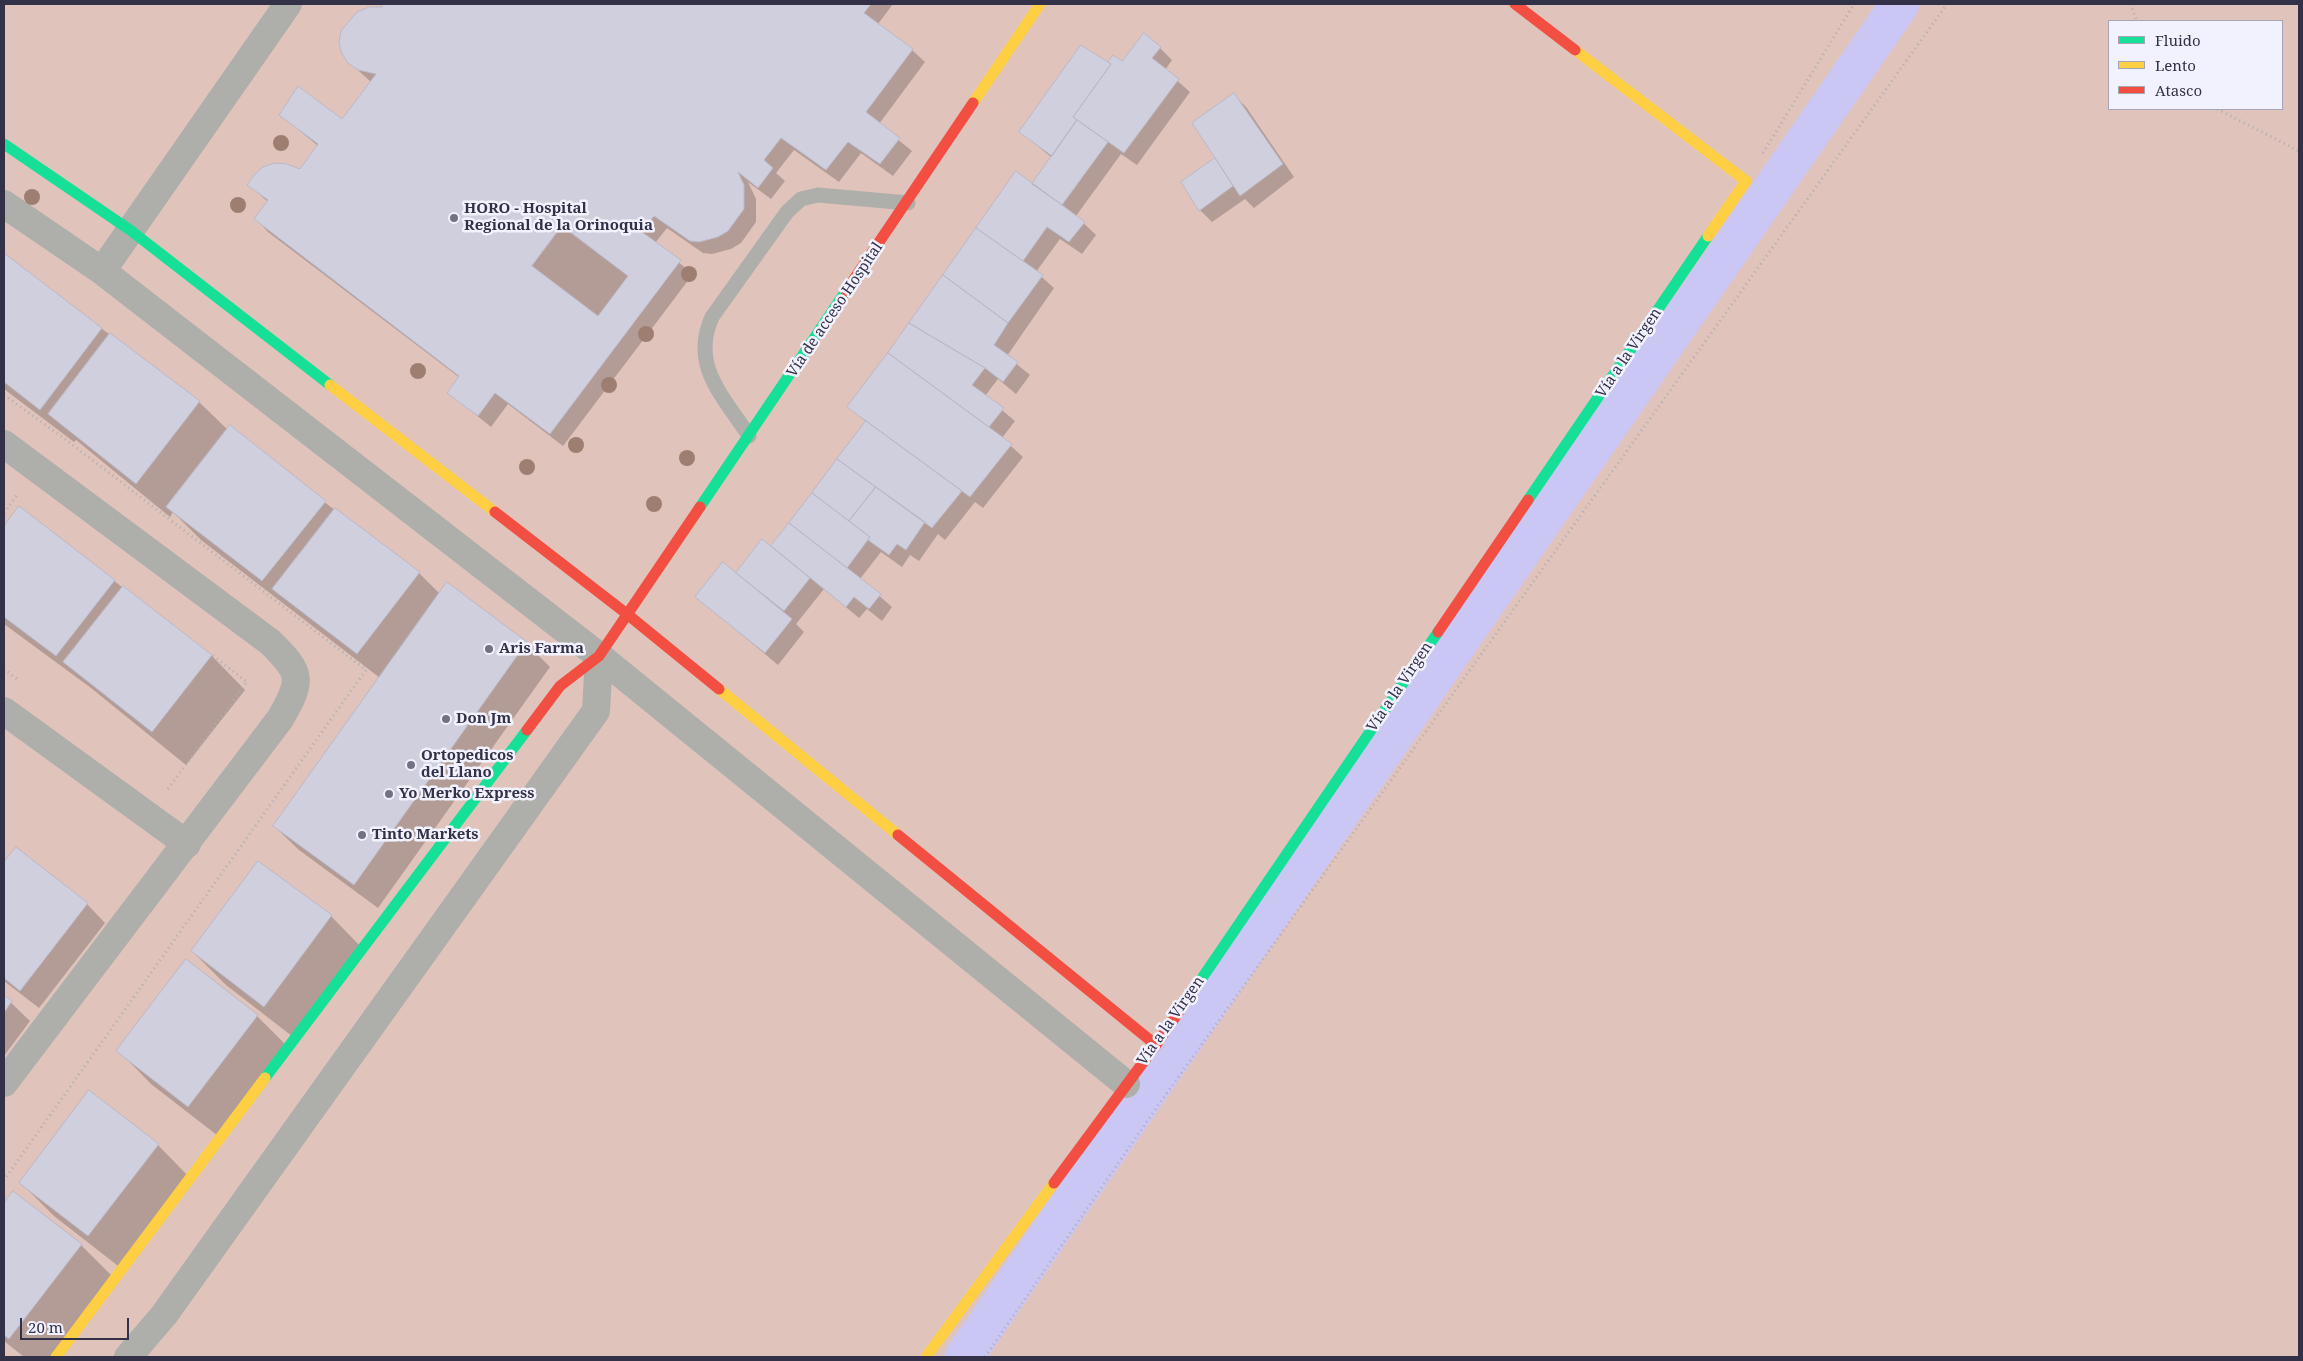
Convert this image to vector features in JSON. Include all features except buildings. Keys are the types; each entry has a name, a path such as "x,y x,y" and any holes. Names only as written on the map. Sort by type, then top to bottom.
{"street":[{"path":"102,271 288,4"},
{"name":"Vía de acceso Hospital","path":"56,1357 560,686 599,656 908,203 1040,4"},
{"path":"1515,4 1746,182"},
{"path":"4,144 130,230 627,614 1156,1045"},
{"name":"Vía a la Virgen","path":"926,1357 1156,1045 1746,182"},
{"path":"4,204 102,271 599,656 1126,1084"},
{"path":"4,444 270,642 292,663 296,678 292,698 280,719 4,1084"},
{"path":"128,1357 164,1315 596,711 599,656"},
{"path":"4,710 187,844"}],"lane":[{"path":"749,436 708,372 704,356 704,344 705,332 712,317 787,212 801,199 818,195 908,203"}],"path":[{"path":"1746,182 1854,4"},
{"path":"985,1357 1163,1099 1711,330 1947,4"},
{"path":"2130,4 2137,20"},
{"path":"2219,110 2299,151"},
{"path":"4,395 61,436 366,670 4,1180"},
{"path":"166,791 247,682 212,656"},
{"path":"4,669 19,681"}],"shaded area":[{"path":"4,4 2299,4 2299,1357 4,1357"}],"waterway":[{"path":"964,1357 1900,4"}],"traffic: fast":[{"path":"4,144 130,230 330,385"},
{"path":"1528,500 1708,236"},
{"path":"700,507 846,291"},
{"path":"1198,984 1438,632"},
{"path":"265,1078 527,730"}],"traffic: slow":[{"path":"973,103 1040,4"},
{"path":"1575,50 1746,181 1708,236"},
{"path":"330,385 495,512"},
{"path":"719,689 898,835"},
{"path":"56,1357 265,1078"},
{"path":"926,1357 1054,1183"}],"traffic: jam":[{"path":"1515,4 1575,50"},
{"path":"846,291 973,103"},
{"path":"1438,632 1528,500"},
{"path":"527,730 560,686 599,656 700,507"},
{"path":"495,512 627,614 719,689"},
{"path":"898,835 1156,1045"},
{"path":"1054,1183 1156,1045 1198,984"}],"place":[{"name":"HORO - Hospital Regional de la Orinoquia","path":"454,218"},
{"name":"Aris Farma","path":"489,649"},
{"name":"Don Jm","path":"446,719"},
{"name":"Ortopedicos del Llano","path":"411,765"},
{"name":"Yo Merko Express","path":"389,794"},
{"name":"Tinto Markets","path":"362,835"}]}
